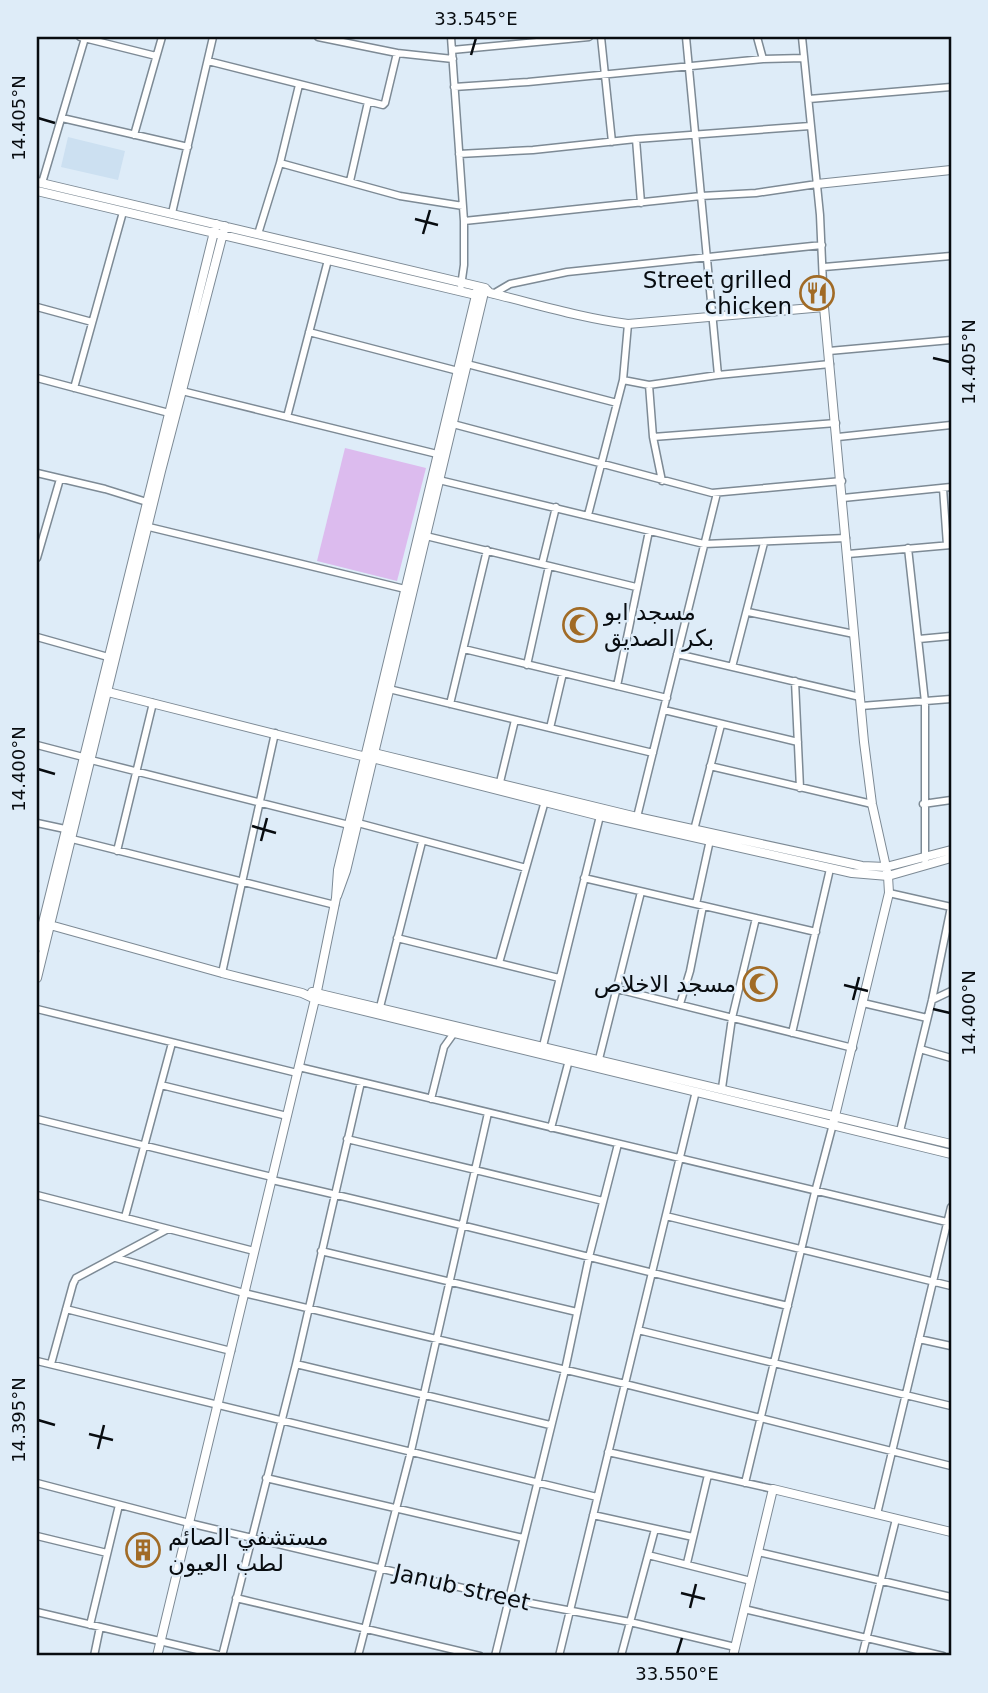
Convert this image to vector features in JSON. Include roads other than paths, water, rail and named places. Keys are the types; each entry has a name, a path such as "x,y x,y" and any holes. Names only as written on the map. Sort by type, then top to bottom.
{"street":[{"path":"38,186 62,118 83,37 156,57"},
{"path":"134,135 162,37"},
{"path":"172,213 214,37"},
{"path":"318,37 397,54 453,59"},
{"path":"451,37 464,221 465,254 461,287"},
{"path":"452,50 589,37"},
{"path":"601,37 612,142"},
{"path":"686,37 718,375"},
{"path":"757,37 763,59"},
{"path":"745,1483 889,893 872,804 854,634 844,498 824,306 824,267 817,184 802,37"},
{"path":"208,61 385,104 397,54"},
{"path":"454,87 763,59 804,58"},
{"path":"258,234 280,163 299,85"},
{"path":"809,99 951,87"},
{"path":"350,181 368,102"},
{"path":"62,118 188,147"},
{"path":"459,154 810,126"},
{"path":"636,139 641,203"},
{"path":"280,163 400,196 463,206"},
{"path":"464,221 701,196 756,193 951,170"},
{"path":"38,186 123,212 258,234 461,287"},
{"path":"38,186 172,213 328,260 484,292 585,317 628,324 824,306"},
{"path":"74,388 123,212"},
{"path":"37,978 72,839 108,657 182,391 219,229"},
{"path":"37,947 65,829 108,692 149,527 150,503 169,413 219,229"},
{"path":"484,292 567,272 822,246"},
{"path":"824,267 951,256"},
{"path":"287,417 328,260"},
{"path":"370,754 389,689 484,292"},
{"path":"157,1656 316,995 335,902 336,881 370,754 437,454 458,370 484,292"},
{"path":"37,307 92,322"},
{"path":"588,515 623,380 628,324"},
{"path":"309,332 458,370"},
{"path":"829,351 951,340"},
{"path":"467,364 617,403"},
{"path":"623,380 649,385 830,364"},
{"path":"37,378 169,413"},
{"path":"649,385 653,437 662,481"},
{"path":"182,391 437,454"},
{"path":"653,437 836,423"},
{"path":"453,424 717,494 842,481"},
{"path":"838,437 951,425"},
{"path":"37,473 150,503"},
{"path":"37,558 60,479"},
{"path":"439,480 704,544 846,538"},
{"path":"844,498 951,487"},
{"path":"848,554 949,545 943,488"},
{"path":"636,820 717,494"},
{"path":"527,665 556,507"},
{"path":"149,527 405,589"},
{"path":"617,685 649,531"},
{"path":"426,536 636,587"},
{"path":"732,667 765,543"},
{"path":"908,548 925,702 925,862"},
{"path":"450,704 487,550"},
{"path":"748,612 854,634"},
{"path":"919,639 951,636"},
{"path":"37,637 108,657"},
{"path":"464,649 667,698"},
{"path":"677,654 795,681 861,701 925,702 951,699"},
{"path":"550,728 563,673"},
{"path":"795,681 800,788"},
{"path":"389,689 653,753"},
{"path":"108,692 355,752 500,782 710,840 830,869 873,877 925,862 951,858"},
{"path":"117,851 153,703"},
{"path":"664,710 798,742"},
{"path":"500,782 515,720"},
{"path":"694,830 721,725"},
{"path":"222,973 275,733"},
{"path":"37,745 526,868"},
{"path":"370,754 600,816 694,830 887,872"},
{"path":"710,766 872,804"},
{"path":"923,804 951,800"},
{"path":"499,963 545,801"},
{"path":"543,1046 600,816"},
{"path":"37,823 65,829"},
{"path":"72,839 243,883 335,902"},
{"path":"680,1004 690,971 710,840"},
{"path":"380,1007 422,842"},
{"path":"925,862 951,850"},
{"path":"792,1033 830,869"},
{"path":"584,878 816,932"},
{"path":"599,1059 640,892"},
{"path":"889,893 951,907 932,1000 900,1131"},
{"path":"722,1088 732,1018 756,918"},
{"path":"50,925 302,993 380,1007 393,1014 454,1034 529,1047 543,1046 722,1088 951,1154"},
{"path":"397,938 559,978"},
{"path":"617,989 853,1048"},
{"path":"932,1000 951,991"},
{"path":"316,995 696,1091 900,1131 951,1144"},
{"path":"863,1003 927,1018"},
{"path":"37,1009 172,1043 361,1082 949,1222"},
{"path":"431,1099 444,1047 454,1034"},
{"path":"125,1217 172,1043"},
{"path":"920,1049 951,1058"},
{"path":"551,1128 569,1060"},
{"path":"37,1612 222,1656 296,1364 361,1082"},
{"path":"161,1085 287,1116"},
{"path":"559,1656 696,1091"},
{"path":"358,1656 411,1451 488,1113"},
{"path":"37,1119 788,1306"},
{"path":"347,1139 603,1201"},
{"path":"495,1656 618,1144"},
{"path":"37,1195 254,1251"},
{"path":"877,1514 951,1207"},
{"path":"666,1216 951,1286"},
{"path":"51,1364 76,1278 168,1229"},
{"path":"321,1251 577,1312"},
{"path":"117,1258 244,1293 625,1384 951,1466"},
{"path":"66,1309 231,1351"},
{"path":"638,1330 951,1406"},
{"path":"919,1339 951,1346"},
{"path":"37,1361 597,1497"},
{"path":"296,1364 550,1425"},
{"path":"608,1452 951,1532"},
{"path":"687,1563 708,1475"},
{"path":"266,1478 523,1538"},
{"name":"Janub street","path":"37,1483 189,1523 509,1599 629,1622 735,1647"},
{"path":"733,1656 773,1489"},
{"path":"90,1625 119,1505"},
{"path":"593,1515 693,1537"},
{"path":"862,1656 896,1519"},
{"path":"621,1656 655,1529"},
{"path":"37,1536 107,1553"},
{"path":"758,1552 951,1597"},
{"path":"648,1555 751,1581"},
{"path":"236,1598 480,1656"},
{"path":"744,1609 943,1656"},
{"path":"94,1656 100,1627"}],"place":[{"name":"Street grilled chicken","path":"817,293"},
{"name":"مسجد ابو بكر الصديق","path":"580,625"},
{"name":"مسجد الاخلاص","path":"760,984"},
{"name":"مستشفي الصائم لطب العيون","path":"143,1550"}]}
